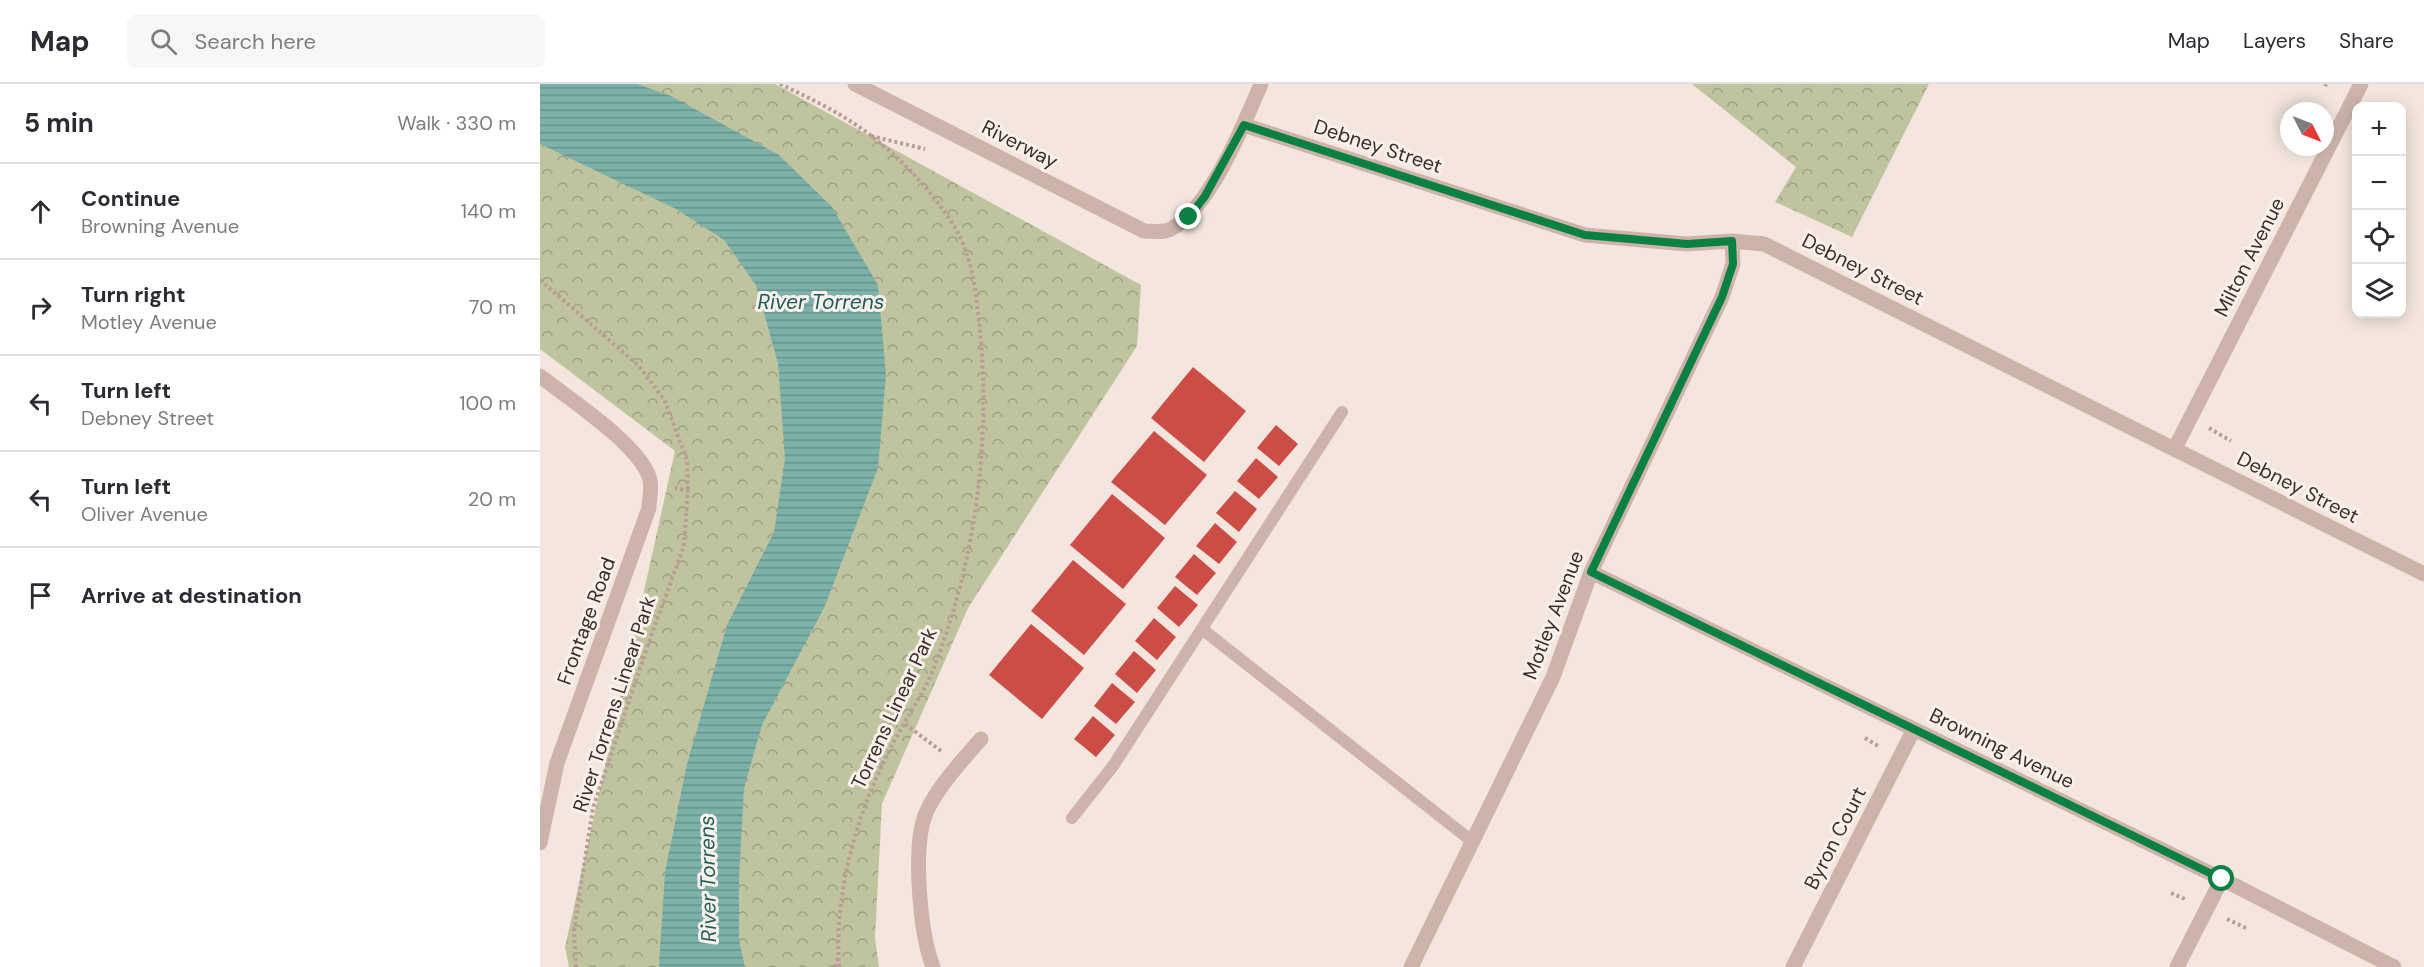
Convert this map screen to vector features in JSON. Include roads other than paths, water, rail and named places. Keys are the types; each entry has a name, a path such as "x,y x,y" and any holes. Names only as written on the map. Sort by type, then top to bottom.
{"street":[{"name":"Riverway","path":"855,84 1144,231 1169,231 1189,217 1205,196 1244,125"},
{"path":"1244,125 1261,84"},
{"name":"Milton Avenue","path":"2175,448 2361,84"},
{"name":"Debney Street","path":"1244,125 1585,235 1687,244 1732,241 1764,244 2424,574"},
{"name":"Motley Avenue","path":"1411,967 1553,678 1591,572 1722,297 1733,264 1732,241"},
{"name":"Frontage Road","path":"540,376 628,446 644,464 651,482 649,508 557,763 540,843"},
{"name":"Browning Avenue","path":"1591,572 2222,879 2394,967"},
{"name":"Byron Court","path":"1793,967 1914,729"},
{"path":"933,967 928,956 919,892 919,855 926,813 958,765 981,739"},
{"path":"2177,967 2222,879"}],"lane":[{"path":"1072,818 1113,766 1342,412"},
{"path":"1202,629 1473,842"}],"water":[{"name":"River Torrens","path":"540,84 637,84 671,96 779,155 832,207 878,285 886,375 878,468 824,608 762,725 744,788 739,879 739,940 745,967 660,967 659,965 665,872 687,764 727,625 774,532 785,459 778,363 756,285 724,240 676,209 540,144"}]}
